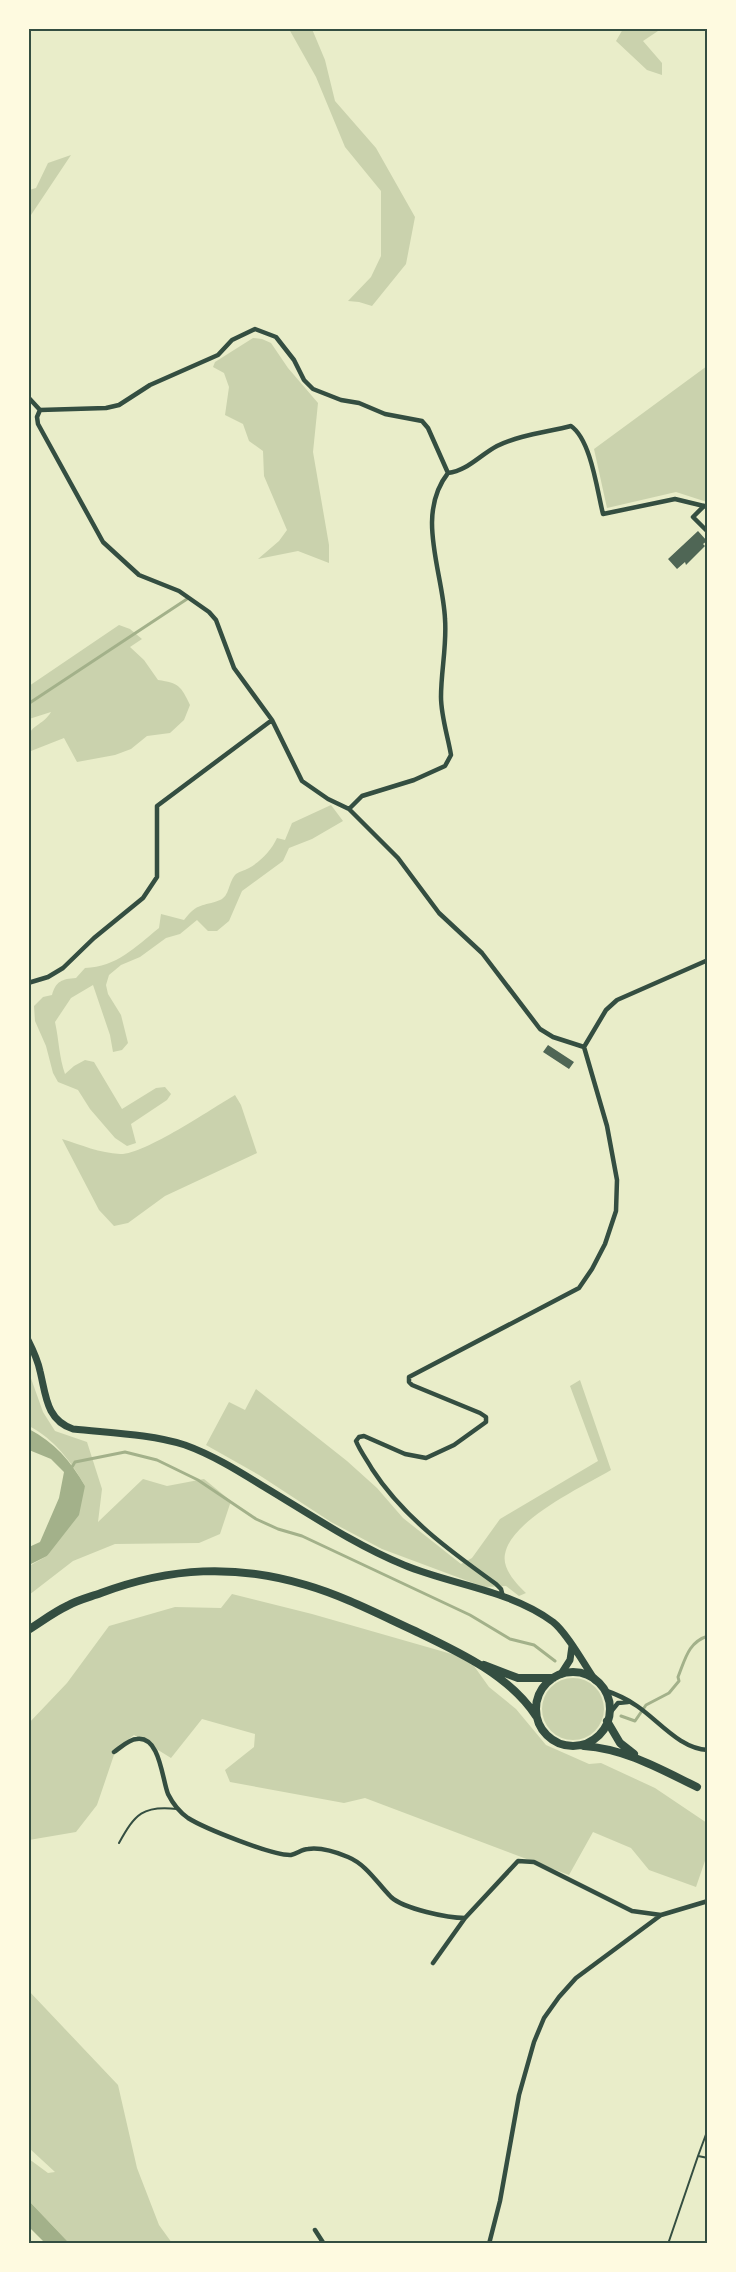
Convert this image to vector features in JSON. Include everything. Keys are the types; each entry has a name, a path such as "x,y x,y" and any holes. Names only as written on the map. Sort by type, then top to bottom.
{"main road":[{"path":"29,1342 39,1365 48,1405 63,1425 73,1429 186,1445 244,1475 358,1544 437,1577 502,1597 553,1622 604,1690 609,1703 608,1717 597,1737 579,1746"},
{"path":"28,1630 67,1605 121,1586 175,1573 230,1570 270,1576 308,1585 329,1593 427,1637 469,1659 510,1685 524,1699 549,1737 567,1746 616,1750 640,1758"},
{"path":"561,1674 570,1660 572,1646"},
{"path":"469,1659 518,1678 553,1678"},
{"path":"536,1716 540,1692 553,1678 561,1674 583,1674 595,1680"},
{"path":"608,1717 620,1743 640,1758 697,1788"}],"street":[{"path":"28,397 40,410 106,408 119,405 150,385 218,355 232,340 255,329 276,337 294,360 304,380 313,389 385,414 422,421 428,428 448,473"},
{"path":"40,410 37,417 38,424 103,542 139,575 179,591 209,612 216,620 234,668 272,720 302,781 328,799 348,809 398,858 439,913 482,953 540,1029 553,1037 584,1047"},
{"path":"348,809 362,796 414,780 445,766 451,755 441,699 445,620 431,533 434,498 448,473 458,472 509,441 571,426 578,431 585,443 603,514 675,498 706,507"},
{"path":"706,507 693,517 708,532"},
{"path":"28,983 48,977 63,968 94,938 143,898 157,877 157,806 272,720"},
{"path":"502,1597 501,1589 496,1584 447,1549 400,1505 384,1487 357,1440 364,1436 405,1454 426,1458 454,1445 486,1422 486,1417 480,1413 412,1385 409,1377 579,1288 605,1244 615,1210 617,1180 608,1126 584,1047 606,1010 617,1000 708,960"},
{"path":"604,1690 639,1707 689,1745 698,1750 708,1750"},
{"path":"608,1717 618,1703 631,1702"},
{"path":"114,1752 134,1738 143,1739 150,1744 157,1753 167,1792 177,1809 189,1818 223,1834 277,1852 291,1855 307,1848 325,1850 348,1857 374,1877 398,1902 445,1916 465,1918"},
{"path":"433,1963 465,1918 518,1860 534,1862 632,1911 661,1916"},
{"path":"489,2244 500,2201 519,2095 534,2042 544,2018 559,1996 576,1978 661,1916 707,1901"},
{"path":"315,2230 324,2244"}],"lane":[{"path":"119,1843 138,1814 150,1809 177,1809"},
{"path":"668,2244 708,2129"},
{"path":"698,2156 708,2158"}],"shaded area":[{"path":"289,29 312,29 325,60 335,101 376,148 415,217 406,264 372,306 348,301 371,277 381,256 381,191 345,147 316,77"},
{"path":"623,29 661,29 643,41 662,63 662,75 647,70 616,41"},
{"path":"71,155 29,218 29,190 36,188 48,163"},
{"path":"253,338 271,343 288,368 318,403 313,452 329,545 329,563 298,551 258,559 279,541 287,530 264,476 263,451 249,441 243,424 225,415 229,387 224,373 213,367 215,362"},
{"path":"707,366 707,502 676,492 607,508 594,449"},
{"path":"119,625 130,629 142,639 130,647 144,660 158,680 171,682 181,690 190,705 184,720 170,733 147,736 131,749 115,755 77,762 64,738 31,751 28,736 30,732 51,712 29,719 29,686"},
{"path":"331,805 343,821 312,839 289,848 283,861 242,891 229,921 217,931 208,931 197,920 180,934 166,938 140,957 121,965 109,975 106,985 108,994 121,1015 128,1043 122,1050 113,1052 110,1035 93,985 71,998 55,1022 65,1074 85,1060 94,1062 122,1109 156,1088 165,1087 171,1094 167,1100 131,1124 136,1143 127,1146 115,1138 90,1109 78,1090 58,1082 35,1021 34,1006 43,997 52,995 60,982 76,978 85,968 107,964 125,955 159,928 161,914 184,920 200,906 223,898 236,874 262,859 277,838 285,840 292,823"},
{"path":"235,1095 241,1105 257,1153 165,1196 128,1223 114,1226 99,1210 62,1139 105,1152 120,1154 131,1152 161,1139"},
{"path":"28,1370 43,1412 55,1431 87,1442 102,1489 98,1522 143,1479 167,1486 204,1479 231,1501 220,1534 199,1543 115,1544 73,1561 29,1595 29,1566 47,1556 85,1486 61,1452 46,1437 29,1426"},
{"path":"580,1380 611,1470 549,1506 520,1529 510,1541 505,1560 511,1575 526,1593 519,1596 506,1586 484,1587 382,1549 331,1522 259,1475 206,1445 229,1402 245,1410 256,1389 347,1461 377,1488 403,1518 461,1564 472,1558 500,1519 598,1461 570,1386"},
{"path":"29,1429 61,1453 85,1486 79,1515 47,1556 29,1565 29,1547 40,1542 59,1498 64,1472 51,1459 29,1450"},
{"path":"232,1594 312,1614 469,1659 489,1687 516,1709 546,1745 589,1764 601,1763 655,1788 707,1823 707,1855 696,1887 649,1870 631,1848 593,1832 569,1875 365,1798 344,1803 230,1782 225,1770 254,1747 255,1734 202,1719 171,1758 134,1735 116,1749 97,1805 76,1832 29,1840 28,1724 67,1683 109,1626 175,1607 221,1608"},
{"path":"573,1678 595,1687 604,1709 595,1731 573,1740 551,1731 542,1709 551,1687"},
{"path":"28,1990 118,2085 137,2168 159,2225 172,2243 69,2243 29,2201 29,2159 48,2173 55,2172 29,2148"},
{"path":"29,2201 69,2243 45,2243 29,2227"}],"building":[{"path":"698,531 707,541 703,544 705,546 686,565 685,562 677,569 668,559"},
{"path":"548,1045 574,1062 569,1069 543,1052"}],"waterway":[{"path":"28,704 187,599"},
{"path":"72,1467 75,1462 125,1452 157,1460 198,1480 256,1519 302,1536 470,1615 510,1639 534,1645 555,1661"},
{"path":"621,1716 635,1721 646,1705 669,1693 679,1681 678,1677 685,1658 692,1647 708,1636"}]}
